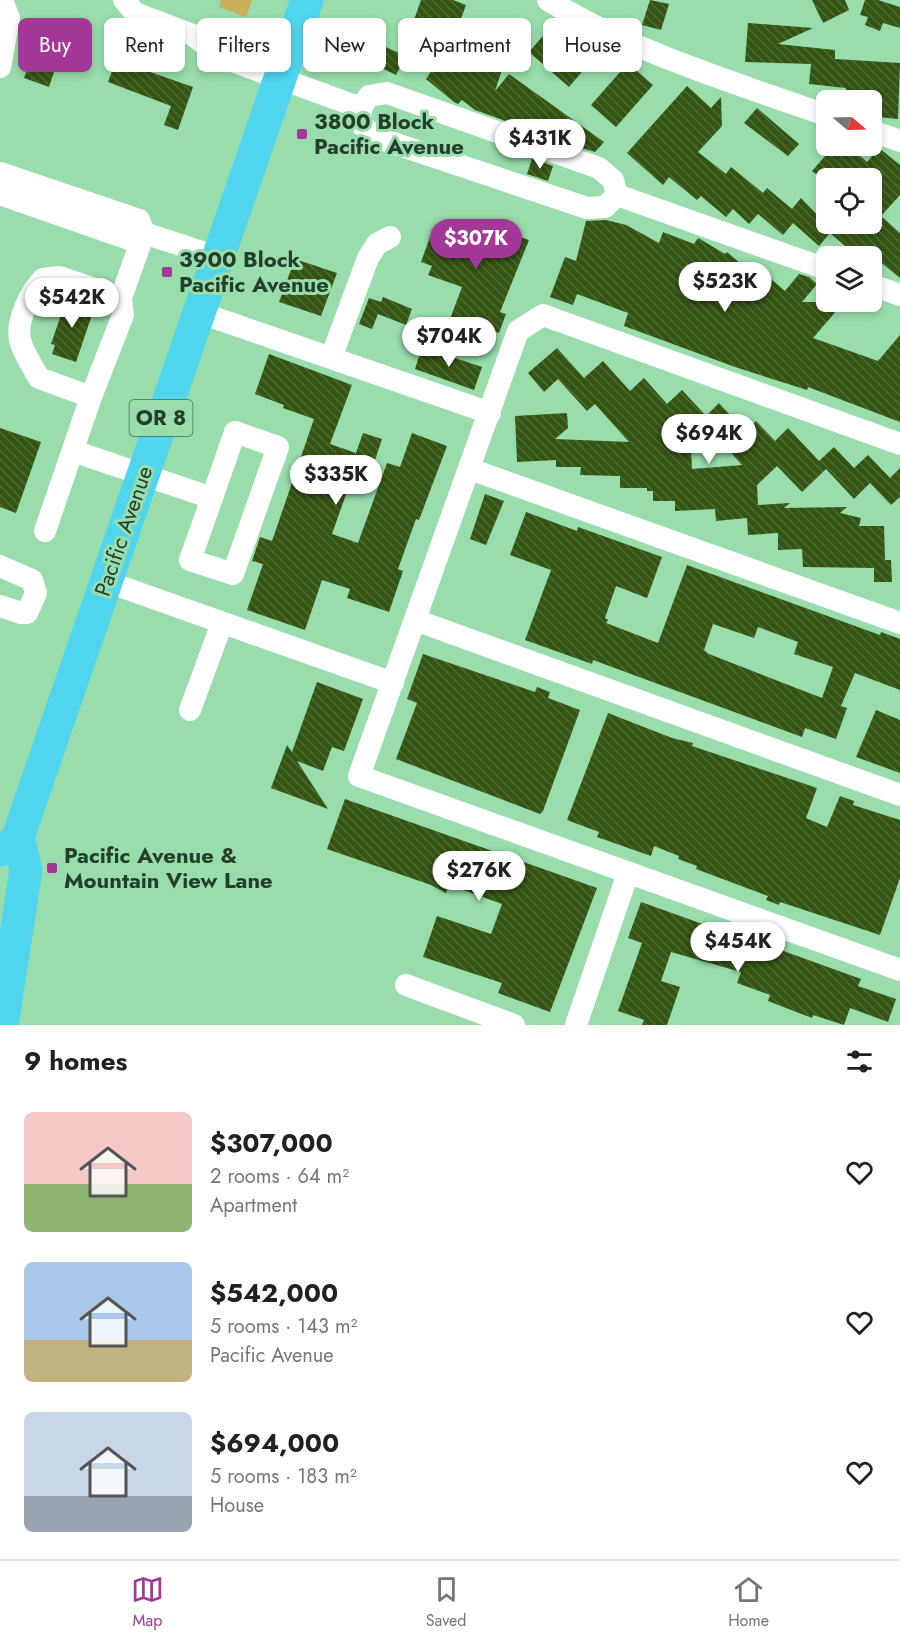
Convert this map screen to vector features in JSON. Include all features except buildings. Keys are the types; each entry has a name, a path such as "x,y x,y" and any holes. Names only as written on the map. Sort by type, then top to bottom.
{"highway":[{"name":"Pacific Avenue","path":"6,840 105,581 307,0"},
{"name":"OR 8","path":"2,1025 26,870 6,840"}],"lane":[{"path":"0,67 9,18 2,0"},
{"path":"124,0 135,13 193,35 221,57 361,108"},
{"path":"548,0 590,26 816,111"},
{"path":"387,93 599,168 613,180 617,195 606,207 587,208 375,137 361,124 361,108 369,96 387,93"},
{"path":"882,135 900,141"},
{"path":"0,173 139,220 144,233 121,298 123,315 91,396 45,531"},
{"path":"0,194 132,240 144,233 218,257"},
{"path":"617,195 816,265"},
{"path":"331,358 368,258 377,244 390,237"},
{"path":"91,396 39,378 20,340 20,328 24,314 36,286 43,279 51,276 121,298"},
{"path":"882,289 900,295"},
{"path":"198,312 490,413"},
{"path":"900,444 543,315 518,331 359,776 900,970"},
{"path":"236,432 278,447 233,574 190,560 212,498 236,432"},
{"path":"73,451 212,498"},
{"path":"470,469 900,623"},
{"path":"0,566 32,580 36,592 27,613 0,606"},
{"path":"105,581 393,683"},
{"path":"415,620 900,795"},
{"path":"190,710 222,623"},
{"path":"576,1025 628,873"},
{"path":"406,985 514,1025"}],"shaded area":[{"path":"221,0 252,0 246,17 219,7"}],"place":[{"name":"3800 Block Pacific Avenue","path":"302,134"},
{"name":"3900 Block Pacific Avenue","path":"167,272"},
{"name":"Pacific Avenue & Mountain View Lane","path":"52,868"}]}
